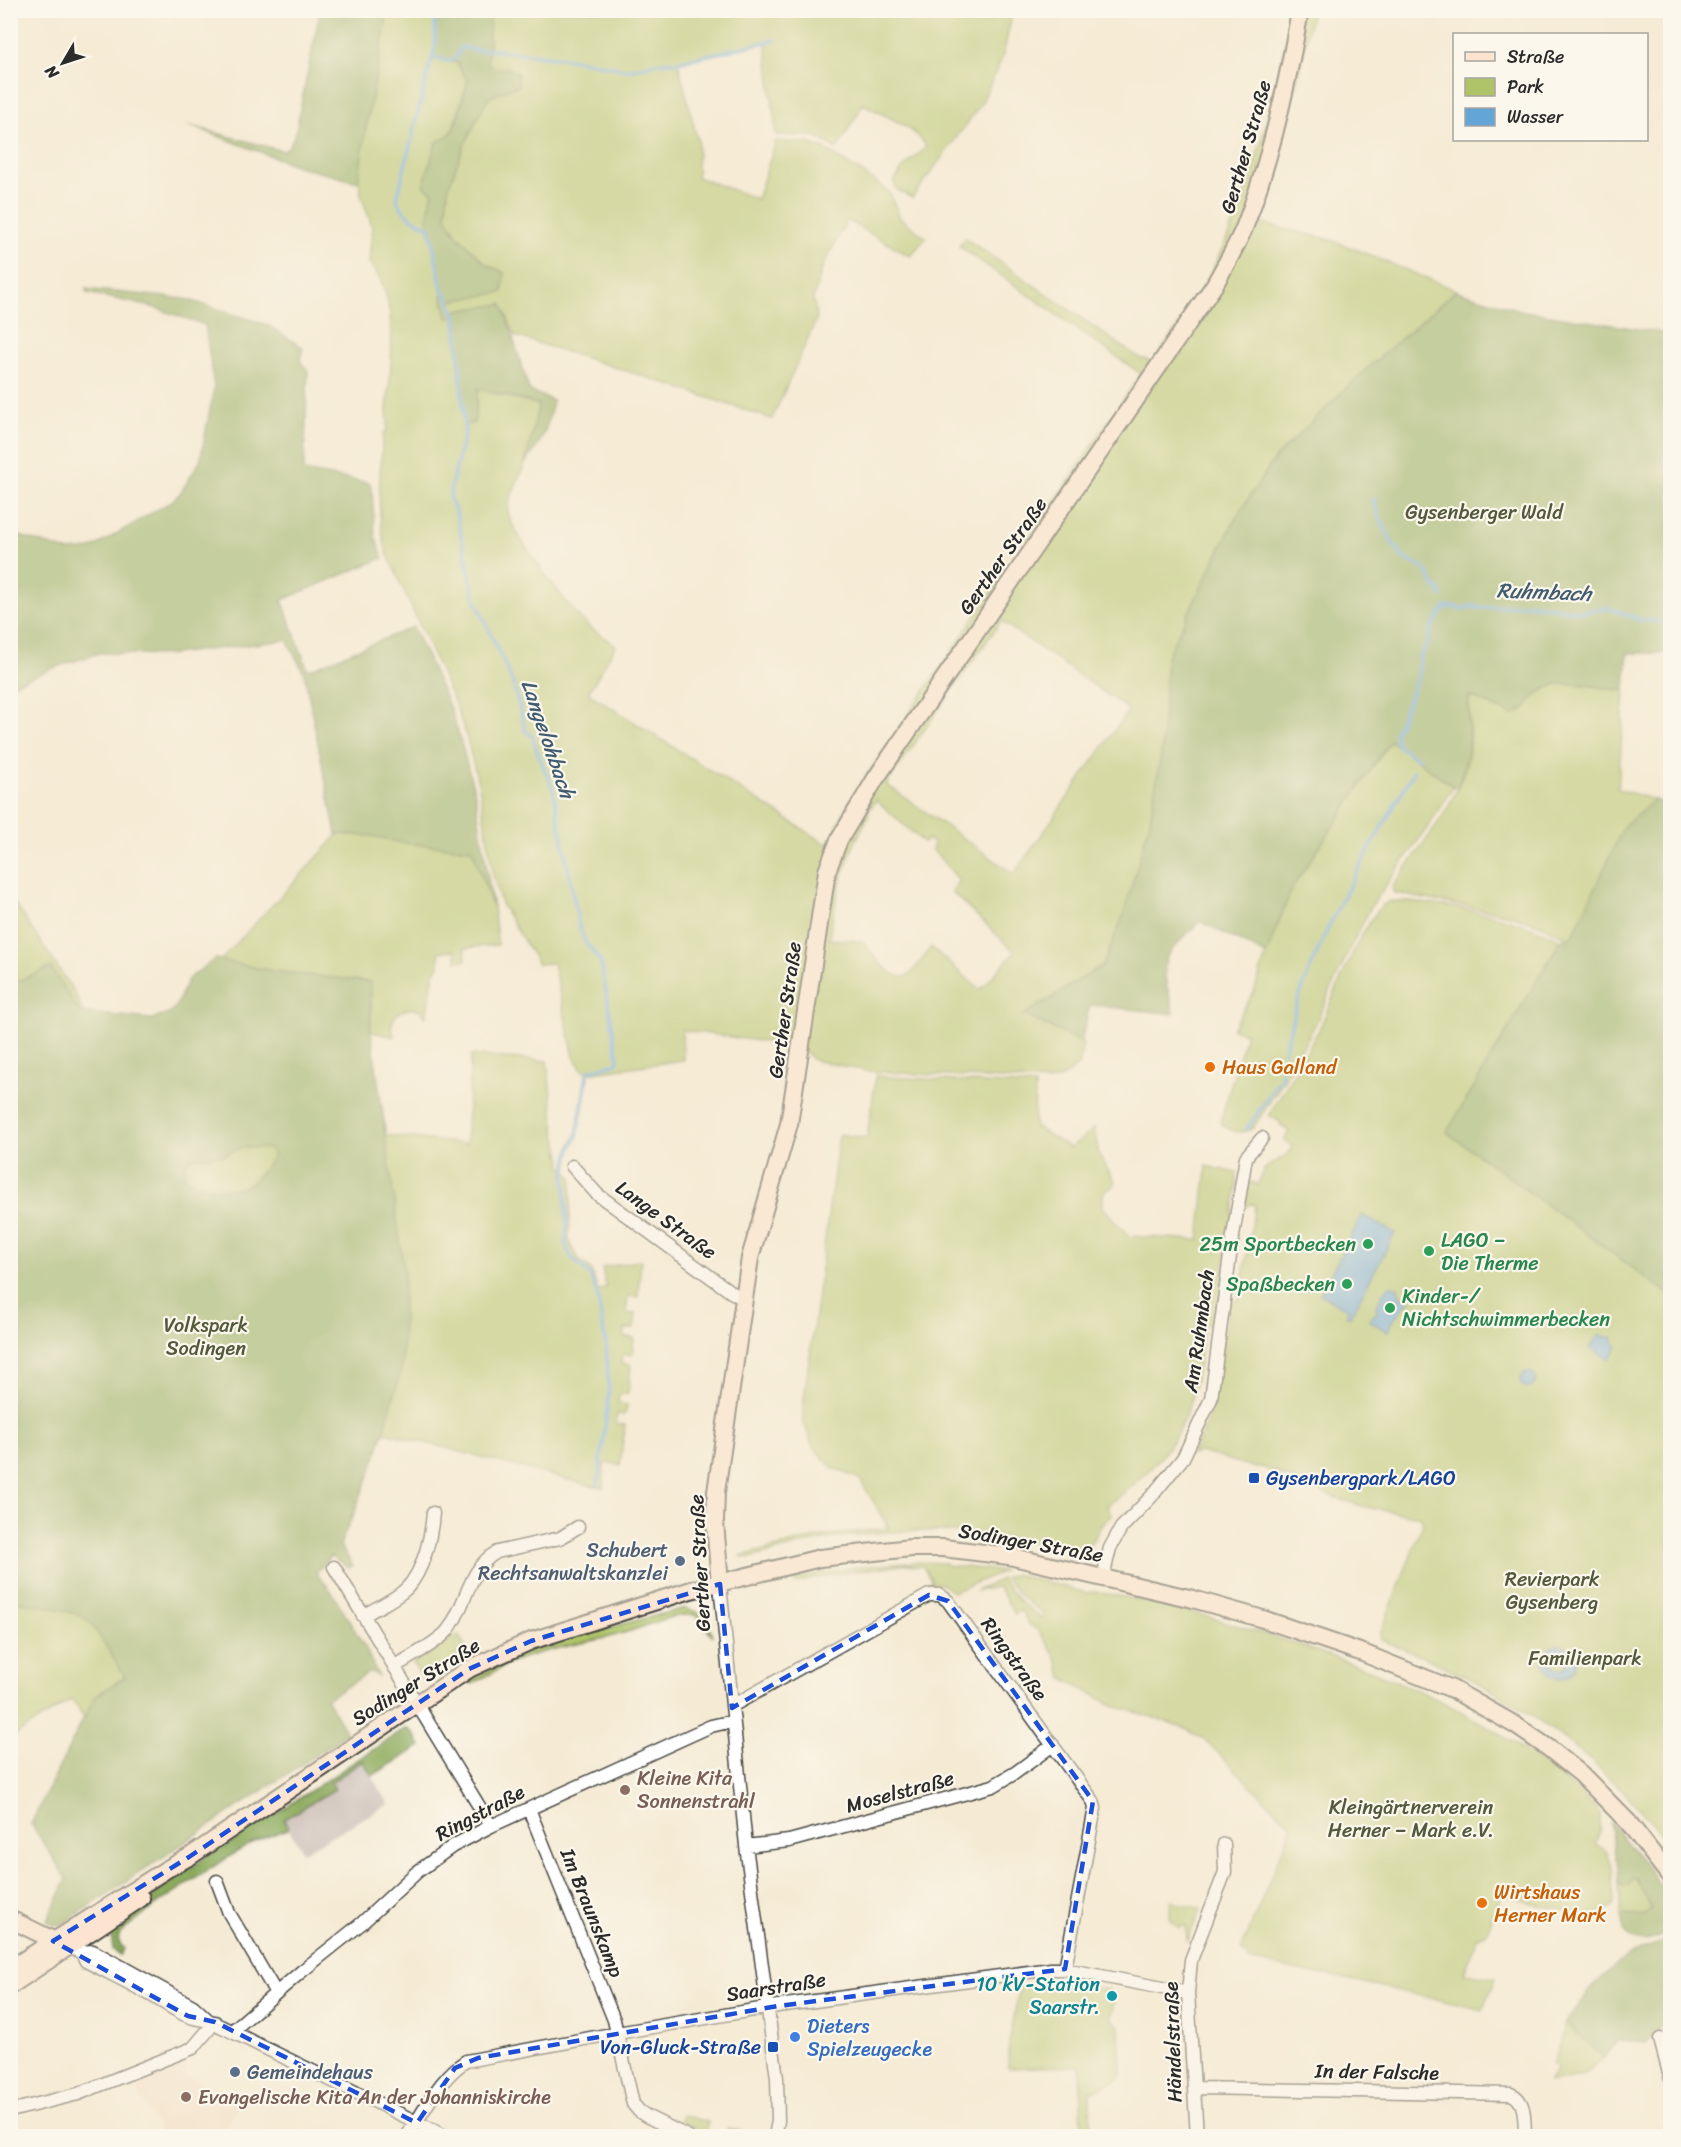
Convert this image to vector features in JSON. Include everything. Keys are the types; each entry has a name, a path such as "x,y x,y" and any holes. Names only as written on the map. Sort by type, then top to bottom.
{"main road":[{"name":"Gerther Straße","path":"720,1584 715,1522 716,1492 750,1258 789,1124 827,871 839,840 876,778 1215,284 1246,224 1257,192 1288,74 1300,10"},
{"name":"Sodinger Straße","path":"10,1969 166,1869 189,1857 469,1669 531,1641 682,1593 820,1558 911,1548 943,1548 1009,1556 1193,1599 1263,1619 1364,1653 1452,1689 1515,1725 1581,1774 1628,1822 1671,1876"},
{"name":"Sodinger Straße","path":"10,1986 75,1950 164,1881 189,1857"},
{"path":"10,1919 75,1950"}],"street":[{"name":"Am Ruhmbach","path":"1103,1577 1110,1548 1121,1527 1151,1497 1183,1458 1211,1398 1246,1157 1262,1138"},
{"name":"Lange Straße","path":"572,1166 597,1194 731,1292 744,1299"},
{"path":"363,1616 400,1593 413,1580 428,1547 433,1513"},
{"path":"394,1667 447,1632 477,1572 490,1556 497,1552 560,1538 578,1527"},
{"path":"334,1568 490,1826"},
{"name":"Gerther Straße","path":"720,1584 746,1846 777,2078 776,2136"},
{"name":"Ringstraße","path":"732,1706 929,1595 940,1595 948,1601 1093,1801 1095,1808 1065,1969"},
{"name":"Ringstraße","path":"232,2031 362,1923 417,1872 453,1846 490,1826 711,1726 733,1721"},
{"name":"Moselstraße","path":"746,1846 789,1841 993,1786 1016,1773 1053,1745"},
{"name":"Im Braunskamp","path":"529,1809 610,2010 631,2097 636,2108 645,2116 687,2136"},
{"name":"Händelstraße","path":"1197,2136 1188,1993 1193,1951 1225,1872 1224,1844"},
{"path":"217,1881 229,1913 276,1993"},
{"path":"75,1950 86,1961 195,2020 212,2021 445,2136"},
{"name":"Saarstraße","path":"407,2136 444,2080 454,2068 466,2061 617,2033 768,2007 1051,1969 1065,1969 1188,1993"},
{"path":"10,2111 78,2094 193,2048 212,2021"},
{"path":"1660,2039 1671,2077"},
{"name":"In der Falsche","path":"1194,2088 1511,2094 1522,2103 1525,2136"}],"highlighted area":[{"path":"720,1584 732,1708 929,1595 948,1601 1093,1801 1065,1969 778,2006 478,2058 455,2068 417,2123 215,2022 188,2016 53,1941 189,1857 469,1669 531,1641"}],"shaded area":[{"path":"363,1761 389,1804 303,1852 283,1819 335,1789 331,1782"},
{"name":"Evangelische Kita An der Johanniskirche","path":"189,2063 184,2074 240,2102 222,2136 162,2136 136,2086"}],"green space":[{"path":"815,10 832,16 843,14 846,10 1013,11 1003,56 981,104 912,198 896,189 894,182 902,169 926,147 922,140 908,128 863,104 837,149 816,136 776,135 766,43 678,62 698,142 697,177 757,199 776,141 809,143 824,149 890,193 900,218 926,238 910,256 847,220 823,266 813,299 817,318 772,419 515,336 502,304 454,311 450,301 504,273 486,264 457,235 446,217 448,188 464,145 488,98 519,84 498,69 488,65 490,11"},
{"path":"320,11 388,11 358,182 300,167 188,125 283,151 289,146 295,134"},
{"path":"388,11 453,11 436,23 468,81 433,191 427,219 447,318 455,316 464,425 474,423 478,389 539,405 527,456 508,510 510,520 528,550 566,602 589,626 616,645 588,693 828,845 852,797 1141,374 959,246 965,238 1138,357 1150,361 1155,360 1205,284 1234,220 1247,186 1268,115 1291,11 1312,11 1274,179 1259,223 1332,240 1456,290 1362,373 1276,457 1237,516 1167,656 1162,748 1150,821 1123,917 1103,965 1025,1015 1083,1043 1079,1065 1061,1078 1047,1082 867,1071 813,1060 808,1054 794,1046 682,1030 683,1060 587,1073 582,1070 574,1057 553,963 538,964 501,904 493,875 480,791 466,735 455,704 387,553 383,539 380,479 383,434 386,432 388,421 392,334 384,288 369,263 372,227 358,182","holes":["1001,621 1129,710 1014,874 886,784","876,800 924,843 927,839 934,843 932,849 959,880 952,892 1015,952 980,990 931,947 916,968 904,977 890,972 862,941 829,939 843,875 853,846 869,815 867,813"]},
{"path":"453,11 490,11 488,64 498,69 507,67 517,73 519,85 488,98 464,145 448,188 446,217 457,235 486,264 504,273 503,292 451,301 454,311 502,304 530,391 553,401 544,434 525,464 539,404 478,389 474,423 465,425 456,317 447,318 427,219 433,192 423,186 436,143 453,132 468,82 457,63 434,57 436,23"},
{"path":"86,289 186,299 265,324 303,347 300,361 308,371 304,471 370,483 375,536 383,558 282,600 308,670 413,627 451,710 461,742 475,794 493,907 472,849 402,843 373,836 336,834 304,673 287,640 166,655 100,653 11,685 11,533 68,551 91,549 172,501 181,492 200,461 214,388 205,325 152,307 86,293"},
{"name":"Gysenberger Wald","path":"1456,291 1524,311 1670,334 1670,653 1628,653 1625,691 1579,684 1556,684 1537,693 1524,709 1513,715 1469,696 1468,754 1457,789 1390,741 1292,888 1266,955 1200,921 1170,952 1165,962 1165,969 1174,1014 1090,1005 1081,1042 1024,1015 1103,965 1123,917 1150,821 1162,748 1167,656 1237,516 1276,457 1362,373"},
{"path":"1556,684 1579,684 1625,691 1618,789 1655,800 1626,824 1573,935 1567,938 1541,925 1511,915 1394,893 1392,888 1437,825 1464,774 1470,734 1469,696 1524,709 1537,693"},
{"path":"1391,740 1453,787 1372,905 1316,1023 1289,1072 1253,1128 1240,1132 1228,1129 1220,1123 1246,1033 1232,1029 1254,992 1292,888"},
{"path":"1655,800 1670,805 1670,1295 1447,1132 1561,940 1573,935 1624,826"},
{"name":"Volkspark Sodingen","path":"339,834 373,836 402,843 472,849 493,907 498,945 465,948 466,960 457,961 455,950 439,952 439,966 434,973 426,1017 420,1010 408,1009 396,1015 392,1023 395,1037 371,1032 386,1135 466,1144 471,1055 547,1061 561,1165 572,1177 569,1242 579,1260 591,1270 598,1291 606,1287 602,1268 641,1260 638,1297 628,1296 626,1313 636,1314 634,1329 625,1329 624,1337 634,1338 632,1355 623,1354 622,1363 631,1365 628,1393 619,1395 618,1403 627,1405 623,1415 617,1414 616,1424 625,1425 620,1465 604,1463 604,1488 384,1432 353,1517 322,1566 315,1573 324,1695 347,1734 64,1923 53,1924 47,1921 67,1879 31,1824 84,1717 72,1699 11,1738 11,898 73,990 94,1035 187,1037 215,959 221,960"},
{"name":"LAGO – Die Therme","path":"1390,901 1455,907 1500,917 1561,940 1447,1132 1670,1295 1670,1845 1607,1775 1534,1717 1480,1684 1381,1639 1380,1634 1423,1524 1421,1517 1365,1507 1333,1497 1262,1467 1256,1468 1201,1452 1191,1454 1202,1435 1212,1407 1229,1304 1239,1299 1255,1206 1253,1203 1245,1207 1249,1181 1258,1185 1260,1177 1268,1166 1289,1152 1293,1146 1284,1141 1289,1131 1269,1115 1320,1027 1360,938 1381,907"},
{"name":"Volkspark Sodingen","path":"215,959 273,971 371,982 371,1032 404,1270 402,1366 371,1471 340,1545 353,1566 349,1568 331,1556 316,1572 330,1589 365,1647 378,1676 368,1673 326,1699 347,1734 64,1923 56,1925 47,1921 67,1879 31,1824 95,1696 125,1677 85,1618 49,1607 11,1601 11,984 51,967 79,1012 152,1019 169,1014 176,1006 188,979","holes":["242,1147 270,1149 274,1155 256,1179 243,1187 226,1189 207,1187 185,1177 185,1164 192,1158 224,1155"]},
{"path":"876,1076 1035,1086 1034,1126 1070,1148 1094,1129 1099,1155 1116,1183 1103,1194 1103,1207 1130,1236 1199,1240 1207,1166 1237,1173 1216,1325 1204,1324 1189,1407 1168,1448 1132,1486 1107,1506 1111,1515 1101,1526 1089,1547 1062,1548 1008,1537 921,1531 834,1538 749,1558 740,1556 827,1535 889,1528 860,1479 833,1468 813,1447 803,1420 839,1134 867,1138"},
{"path":"917,1562 945,1563 945,1565 1004,1571 953,1592 941,1584 926,1582 932,1581 923,1566 910,1564 835,1574 795,1583 794,1578 855,1567"},
{"name":"Kleingärtnerverein Herner – Mark e.V.","path":"1015,1574 1087,1593 1095,1591 1171,1607 1241,1626 1378,1673 1457,1709 1530,1754 1566,1781 1600,1812 1600,1831 1595,1844 1605,1850 1610,1858 1614,1903 1608,1910 1580,1913 1502,1894 1487,1932 1476,1938 1477,1942 1464,1973 1496,1978 1483,2010 1324,1974 1323,1976 1248,1960 1249,1958 1241,1950 1292,1826 1204,1739 1180,1726 1112,1705 1063,1678 1057,1660 1039,1631 1030,1625 1021,1610 1015,1614 998,1587 976,1591 1001,1579 1021,1603 1043,1619 1044,1614 1023,1599 1005,1578"},
{"path":"686,1608 701,1615 707,1622 713,1637 696,1615 677,1616 630,1631 530,1656 511,1663 472,1684 469,1681 521,1653 560,1640"},
{"path":"458,1635 470,1654 424,1682 413,1663"},
{"path":"406,1728 413,1732 421,1746 372,1776 363,1761 331,1782 335,1789 284,1819 288,1829 254,1842 181,1888 125,1929 118,1938 124,1948 120,1955 113,1949 111,1936 117,1925 116,1922 219,1847 225,1847"},
{"path":"1610,1822 1651,1872 1670,1901 1670,1930 1660,1937 1647,1941 1635,1941 1624,1930 1621,1917 1645,1914 1651,1909 1636,1879 1633,1878 1629,1885 1624,1887 1619,1885"},
{"path":"1633,1878 1636,1879 1651,1910 1645,1914 1621,1917 1619,1885 1624,1887 1629,1885"},
{"path":"1172,1899 1176,1904 1201,1908 1187,1942 1186,1926 1181,1926 1180,1929 1173,1923 1170,1916"},
{"path":"1670,1938 1670,2023 1664,2025 1646,2043 1617,2041 1604,2058 1566,2023 1589,1992 1608,1972 1628,1956"},
{"path":"1059,1981 1110,1990 1108,2000 1114,2002 1111,2018 1119,2026 1121,2078 1090,2092 1091,2136 1082,2136 1080,2066 1008,2068 1009,2042 1020,1986"},
{"path":"1566,2023 1604,2058 1583,2075 1548,2083 1557,2068 1552,2066"},
{"path":"683,2115 708,2122 705,2132 719,2136 711,2136 680,2121"},
{"path":"728,2128 759,2136 726,2136"}],"water":[{"path":"1362,1215 1395,1233 1350,1317 1346,1315 1349,1310 1320,1294"},
{"name":"Kinder-/ Nichtschwimmerbecken","path":"1390,1286 1398,1287 1401,1299 1405,1296 1410,1300 1391,1323 1388,1332 1369,1320 1378,1311 1376,1306 1384,1291"},
{"path":"1599,1334 1613,1337 1613,1342 1618,1346 1609,1360 1590,1348"},
{"path":"1528,1372 1534,1374 1536,1380 1534,1386 1528,1388 1522,1386 1520,1380 1522,1374"},
{"path":"1559,1645 1569,1648 1574,1653 1576,1660 1572,1673 1558,1678 1549,1674 1543,1661 1549,1648","holes":["1558,1654 1565,1656 1568,1663 1564,1669 1557,1670 1552,1665 1553,1658"]}],"waterway":[{"name":"Langelohbach","path":"431,63 435,47 435,16"},
{"path":"432,60 435,58 449,61 456,58 461,47 578,60 628,70 663,62 677,62 775,40"},
{"name":"Langelohbach","path":"429,67 397,199 402,209 414,220 430,227 442,290 456,318 465,432 450,499 456,512 475,599 513,683 526,732 532,735 553,789 579,926 585,942 601,962 618,1059 617,1063 588,1071 577,1136 571,1147 565,1174 567,1227 565,1244 572,1258 590,1275 597,1293 606,1345 609,1392 598,1485"},
{"path":"1374,499 1374,505 1392,543 1404,558 1422,567 1442,596"},
{"name":"Ruhmbach","path":"1418,759 1397,745 1395,733 1419,675 1419,658 1428,642 1431,629 1445,607 1464,609 1470,606 1479,608 1532,604 1581,612 1609,608 1640,620 1670,622"},
{"name":"Ruhmbach","path":"1284,1052 1299,998 1323,939 1351,882 1414,771"},
{"name":"Ruhmbach","path":"1247,1129 1282,1076 1281,1071"}],"place":[{"name":"Haus Galland","path":"1210,1067"},
{"name":"25m Sportbecken","path":"1368,1244"},
{"name":"LAGO – Die Therme","path":"1429,1251"},
{"name":"Spaßbecken","path":"1347,1284"},
{"name":"Kinder-/ Nichtschwimmerbecken","path":"1390,1308"},
{"name":"Gysenbergpark/LAGO","path":"1254,1478"},
{"name":"Schubert Rechtsanwaltskanzlei","path":"680,1561"},
{"name":"Kleine Kita Sonnenstrahl","path":"625,1790"},
{"name":"Wirtshaus Herner Mark","path":"1482,1903"},
{"name":"10 kV-Station Saarstr.","path":"1112,1996"},
{"name":"Dieters Spielzeugecke","path":"795,2037"},
{"name":"Von-Gluck-Straße","path":"773,2047"},
{"name":"Gemeindehaus","path":"235,2072"},
{"name":"Evangelische Kita An der Johanniskirche","path":"186,2097"}],"park label":[{"name":"Revierpark Gysenberg","path":"1552,1590"},
{"name":"Familienpark","path":"1585,1658"}]}
